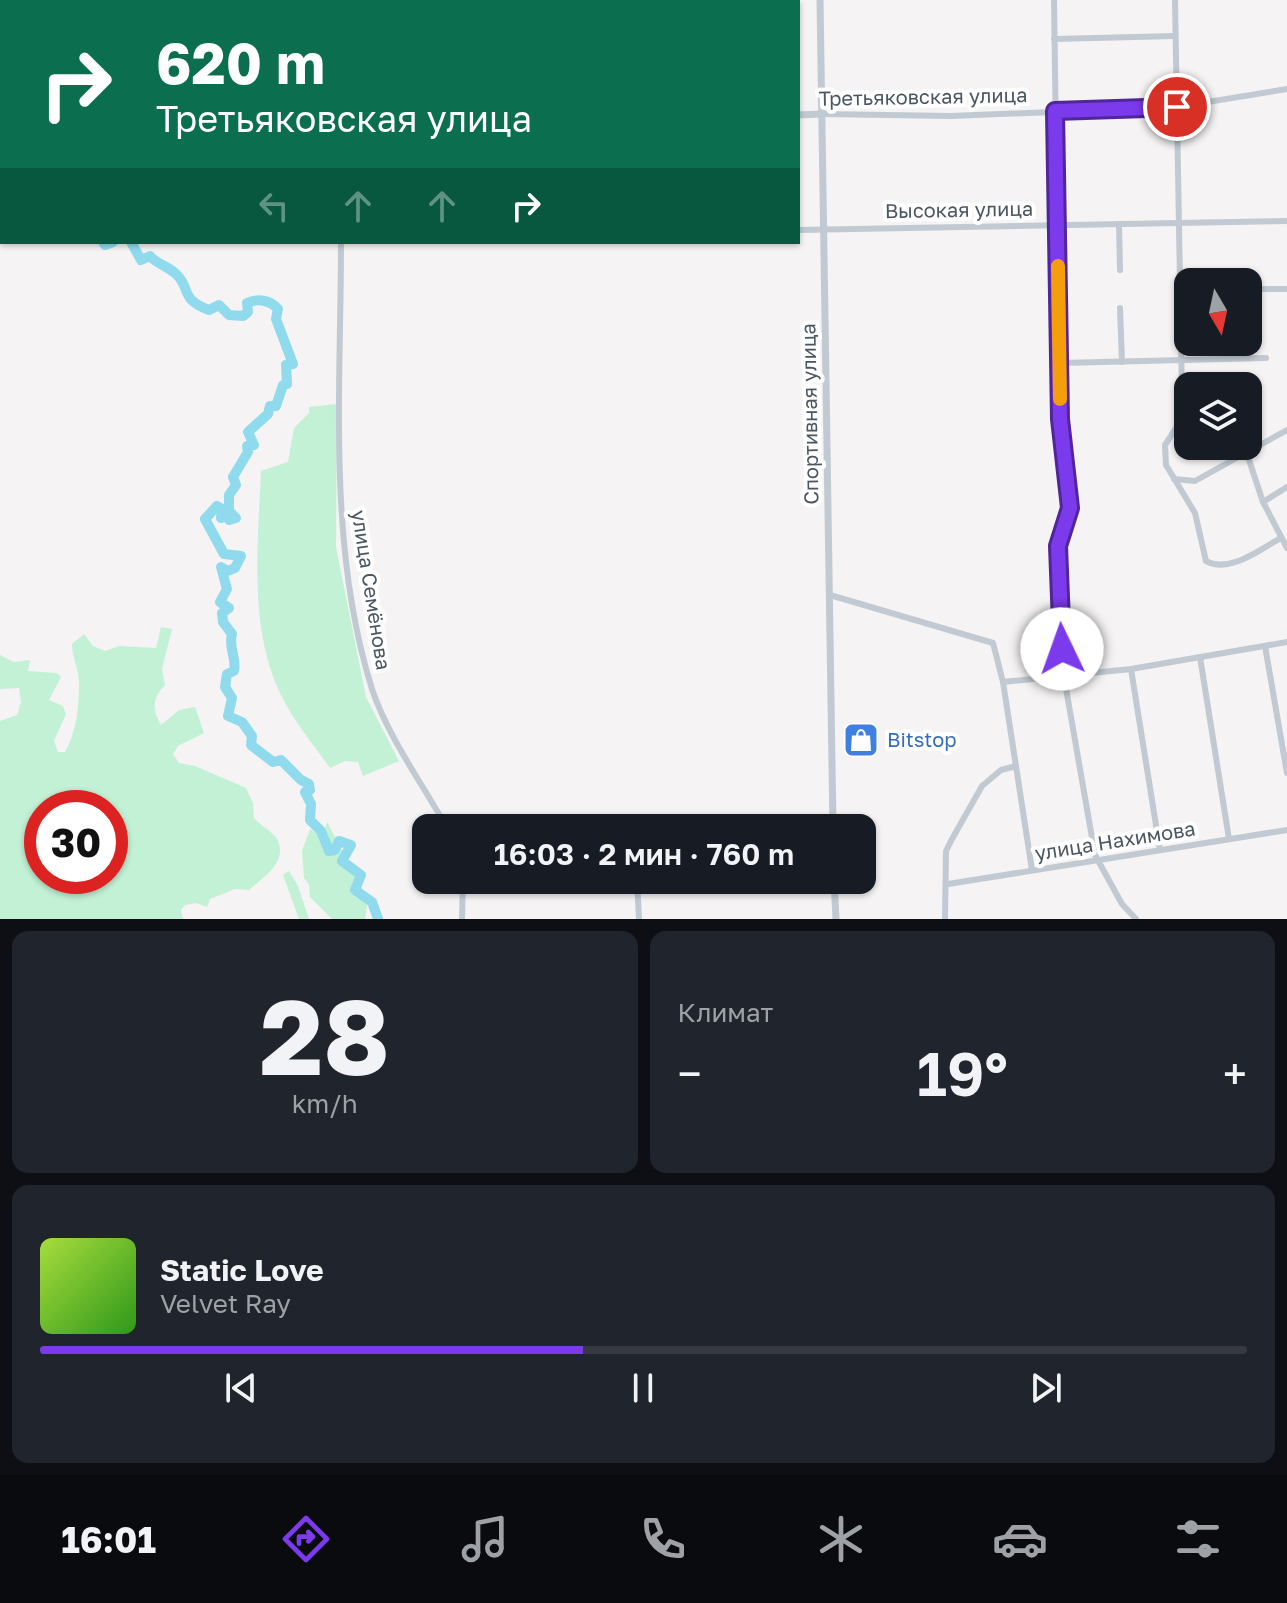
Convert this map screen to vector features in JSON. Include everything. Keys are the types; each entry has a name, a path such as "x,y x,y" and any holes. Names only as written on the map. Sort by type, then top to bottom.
{"street":[{"name":"Спортивная улица","path":"820,0 833,814"},
{"path":"1054,0 1060,434 1068,466 1070,508 1058,546 1057,562 1064,677 1098,860 1122,904 1136,919"},
{"path":"1175,0 1183,268"},
{"path":"1054,39 1175,36"},
{"name":"Третьяковская улица","path":"800,115 951,116 1177,107 1287,89"},
{"name":"Высокая улица","path":"800,230 1287,221"},
{"path":"1119,224 1120,270"},
{"name":"улица Семёнова","path":"341,244 341,507 350,584 379,707 439,814"},
{"path":"1262,289 1287,289"},
{"path":"1120,308 1122,362"},
{"path":"1181,356 1180,416 1164,452 1166,465 1195,513 1206,561 1221,566 1235,563 1281,538"},
{"path":"1060,363 1266,358"},
{"path":"1262,445 1287,430"},
{"path":"1174,479 1195,481 1235,460"},
{"path":"1249,460 1263,502 1287,548"},
{"path":"1263,502 1287,487"},
{"path":"830,595 990,639 1003,682 1032,870"},
{"path":"1003,682 1131,669 1287,642"},
{"path":"1265,646 1287,773"},
{"path":"1200,657 1229,839"},
{"path":"1131,669 1160,850"},
{"path":"945,919 948,884 946,851 982,786 1001,770 1016,766"},
{"name":"улица Нахимова","path":"948,884 1287,830"},
{"path":"462,919 463,894"},
{"path":"638,894 639,919"},
{"path":"835,894 836,919"}],"green space":[{"path":"337,404 336,547 366,697 399,761 363,776 358,762 345,761 330,768 293,716 271,671 260,615 257,557 261,471 288,462 294,428 309,413 309,407"},
{"path":"161,627 172,629 162,669 165,685 155,704 156,714 161,725 179,710 195,707 204,733 178,746 173,754 179,763 195,766 246,788 253,803 254,818 277,839 280,855 277,862 249,890 235,889 210,899 207,907 196,903 185,905 181,910 183,919 0,919 0,721 17,715 21,702 19,688 0,689 0,655 14,662 30,660 28,671 57,673 61,677 49,700 63,706 66,714 54,741 58,752 65,752 75,727 78,700 79,677 72,644 84,634 93,646 105,651 119,646 156,648"},
{"path":"327,822 368,900 365,919 332,919 310,897 309,884 304,878 302,851 310,829 323,838"},
{"path":"289,871 298,886 309,919 299,919 283,875"}],"waterway":[{"path":"104,244 108,244"},
{"path":"132,244 141,260 150,256 176,274 189,297 200,306 209,310 219,305 229,315 243,316 248,312 247,303 255,301 268,302 278,309 276,319 293,364 286,365 287,384 283,385 276,406 270,406 268,414 248,432 254,445 247,446 248,452 233,477 236,485 229,495 229,511 236,518 229,520 227,514 221,518 222,509 217,506 205,519 224,554 241,556 235,568 228,571 221,567 227,589 220,602 229,608 222,613 223,622 232,634 235,666 234,671 227,674 225,687 232,698 228,716 242,722 252,736 251,745 273,762 281,760 309,784 310,790 305,792 311,804 310,820 321,831 329,851 335,850 339,841 351,845 342,861 361,875 355,890 372,902 378,919"}],"slow traffic":[{"path":"1058,266 1060,399"}],"place":[{"name":"Bitstop","path":"861,740"}],"route":[{"path":"1062,649 1057,562 1058,546 1070,508 1068,466 1060,434 1055,111 1177,107"}]}
